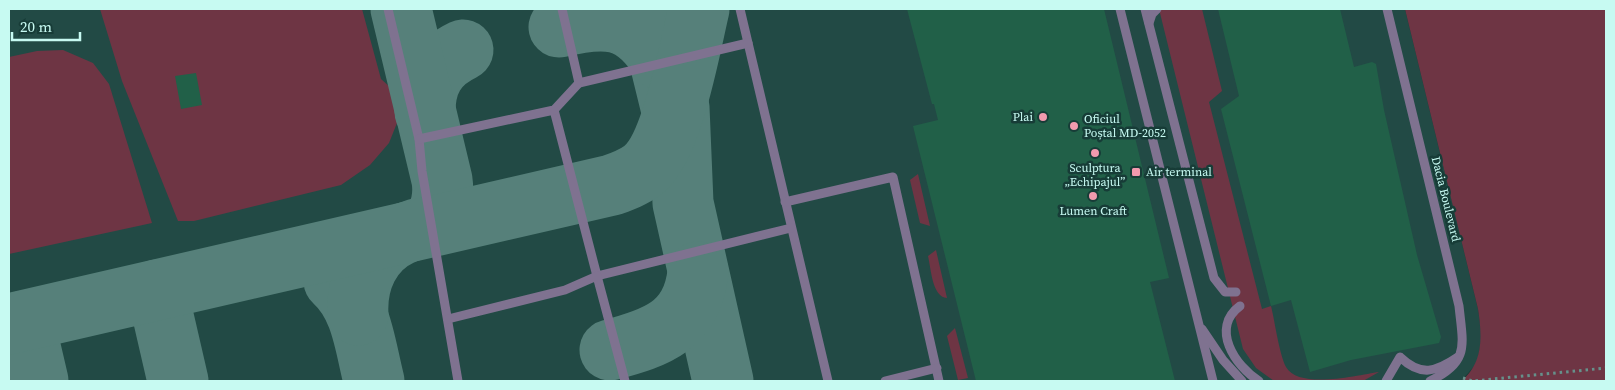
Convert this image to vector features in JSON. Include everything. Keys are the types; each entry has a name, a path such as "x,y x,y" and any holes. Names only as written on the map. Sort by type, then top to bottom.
{"lane":[{"path":"388,9 419,139 422,170 458,381"},
{"path":"562,9 579,83"},
{"path":"740,9 828,381"},
{"path":"1120,9 1213,381"},
{"path":"1145,9 1214,278 1225,292 1236,292"},
{"path":"1149,24 1152,14 1157,9"},
{"name":"Dacia Boulevard","path":"1387,9 1459,306 1462,336 1461,356"},
{"path":"419,139 554,110 579,83 748,43"},
{"path":"554,110 613,330 624,381"},
{"path":"785,202 893,177 940,381"},
{"path":"448,319 565,290 597,276 791,228"},
{"path":"1240,306 1230,313 1227,320 1227,339 1237,362 1259,381"},
{"path":"1197,320 1223,360 1242,381"},
{"path":"1386,381 1400,357 1410,367 1421,370 1438,369 1461,356"},
{"path":"1430,381 1453,368 1461,356"},
{"path":"885,381 936,368"}],"path":[{"path":"1460,378 1473,381 1606,368"}],"shaded area":[{"path":"9,9 1405,9 1478,309 1482,337 1477,363 1461,381 9,381"},
{"path":"100,9 362,9 381,79 401,97 403,108 389,143 370,165 341,185 194,221 178,221 122,81"},
{"path":"1159,9 1202,9 1222,91 1209,102 1262,309 1271,306 1279,346 1286,367 1293,374 1303,378 1316,379 1344,378 1379,372 1363,381 1274,381 1256,368 1243,349"},
{"path":"1405,9 1606,9 1606,381 1461,381 1474,366 1478,357 1480,329 1478,309"},
{"path":"63,50 93,63 109,84 152,223 9,254 9,57 37,51"},
{"path":"918,174 930,226 920,223 910,180"},
{"path":"936,250 947,298 938,293 931,274 928,256"},
{"path":"955,328 968,378 958,380 947,336"}],"building":[{"path":"907,9 1104,9 1169,278 1150,282 1175,381 976,381 913,126 938,120"},
{"path":"1218,9 1340,9 1354,67 1372,62 1376,64 1384,110 1417,255 1441,337 1439,343 1351,360 1310,372 1291,300 1271,306 1221,109 1239,96"},
{"path":"196,73 202,105 181,109 175,76"}],"taxiway":[{"path":"358,315 358,303 363,279 373,258 390,241 430,223 440,209 443,191 401,9"},
{"path":"647,9 671,107"},
{"path":"9,324 612,185 628,179 643,170 654,158 672,119 699,9"},
{"path":"559,27 591,21 617,23 639,34 660,59"},
{"path":"425,112 427,91 434,75 439,67 463,50"},
{"path":"679,107 683,203 723,381"},
{"path":"610,350 642,340 669,327 680,317 688,305 698,272"},
{"path":"334,281 351,302 357,314 374,381"},
{"path":"157,290 178,381"},
{"path":"24,321 38,381"}],"place":[{"name":"Plai","path":"1043,117"},
{"name":"Oficiul Poștal MD-2052","path":"1074,126"},
{"name":"Sculptura „Echipajul”","path":"1095,153"},
{"name":"Air terminal","path":"1136,172"},
{"name":"Lumen Craft","path":"1093,196"}]}
